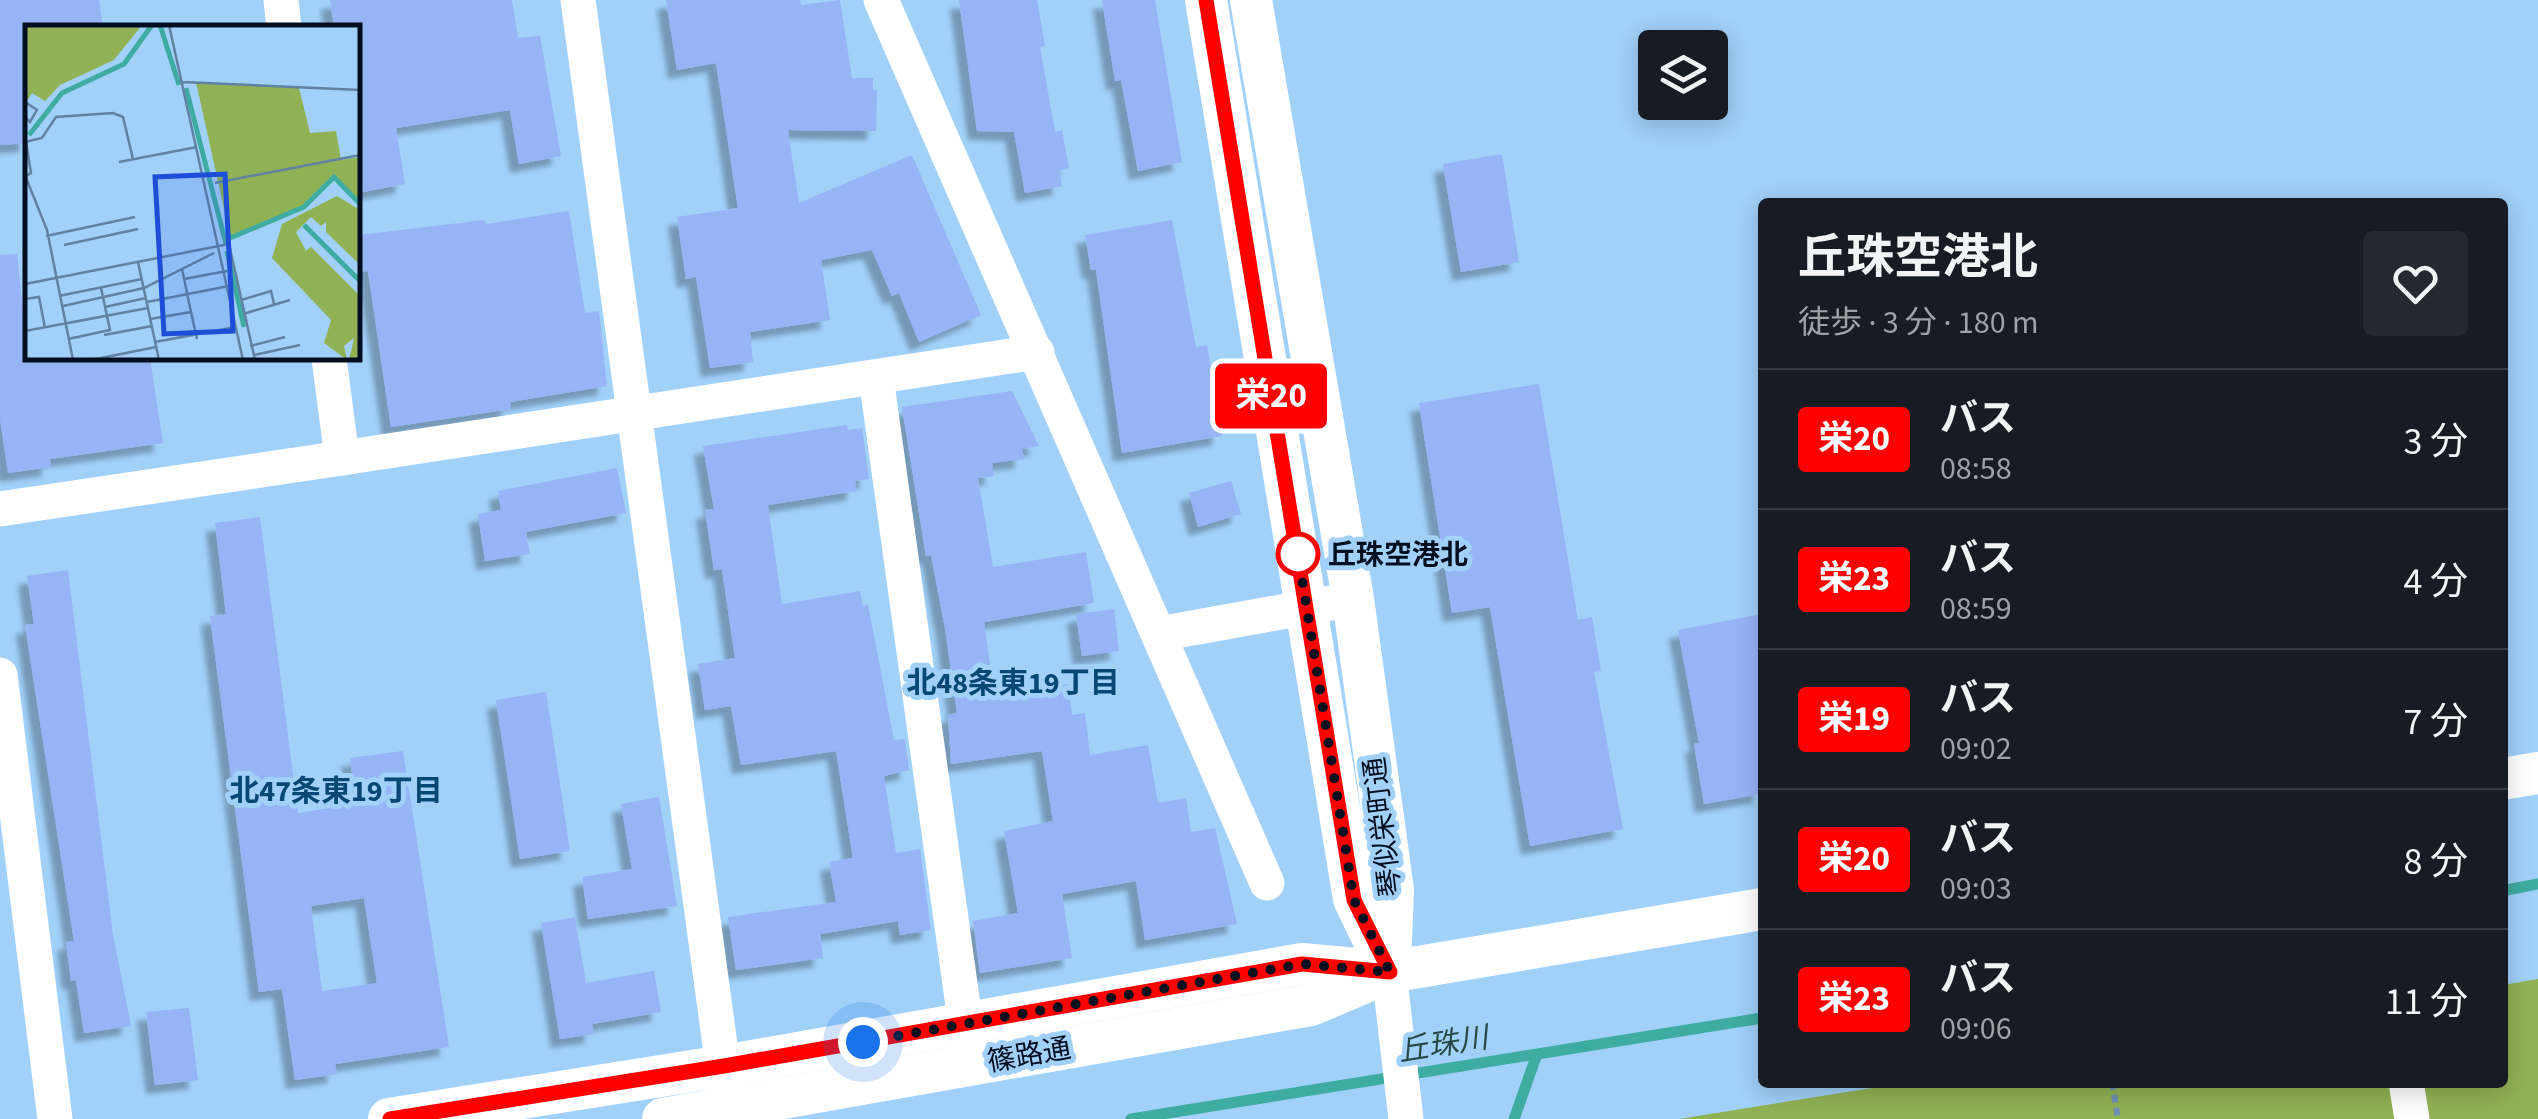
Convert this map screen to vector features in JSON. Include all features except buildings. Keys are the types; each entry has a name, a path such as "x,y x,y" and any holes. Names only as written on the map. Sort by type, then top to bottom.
{"street":[{"path":"280,0 284,25"},
{"path":"578,0 730,1114"},
{"path":"881,0 1267,884"},
{"name":"琴似栄町通","path":"1206,0 1354,900 1390,972"},
{"name":"琴似栄町通","path":"1251,0 1352,600 1393,890 1390,972"},
{"path":"0,509 1036,352"},
{"path":"329,360 342,458"},
{"path":"876,377 969,1044"},
{"path":"1159,634 1352,600"},
{"path":"0,674 55,1119"},
{"path":"2508,778 2538,773"},
{"name":"篠路通","path":"390,1119 724,1066 969,1044 1311,1005 1390,972 1758,910"},
{"path":"1390,972 1405,1113"},
{"name":"篠路通","path":"663,1119 730,1114 969,1044"},
{"path":"2407,1088 2412,1119"}],"path":[{"path":"2113,1088 2118,1119"}],"green space":[{"path":"2538,979 2538,1119 1679,1119 1872,1088 2508,1088 2508,984"}],"waterway":[{"name":"丘珠川","path":"2508,890 2538,884"},
{"name":"丘珠川","path":"1131,1119 1758,1019"},
{"path":"1514,1119 1536,1057"}],"bus line":[{"name":"栄20","path":"390,1119 724,1066 1302,964 1390,972 1354,900 1206,0"}],"place":[{"name":"丘珠空港北","path":"1298,554"}],"district":[{"name":"北48条東19丁目","path":"1013,683"},
{"name":"北47条東19丁目","path":"336,791"}],"route":[{"path":"863,1042 1302,964 1390,972 1354,900 1298,554"}]}
